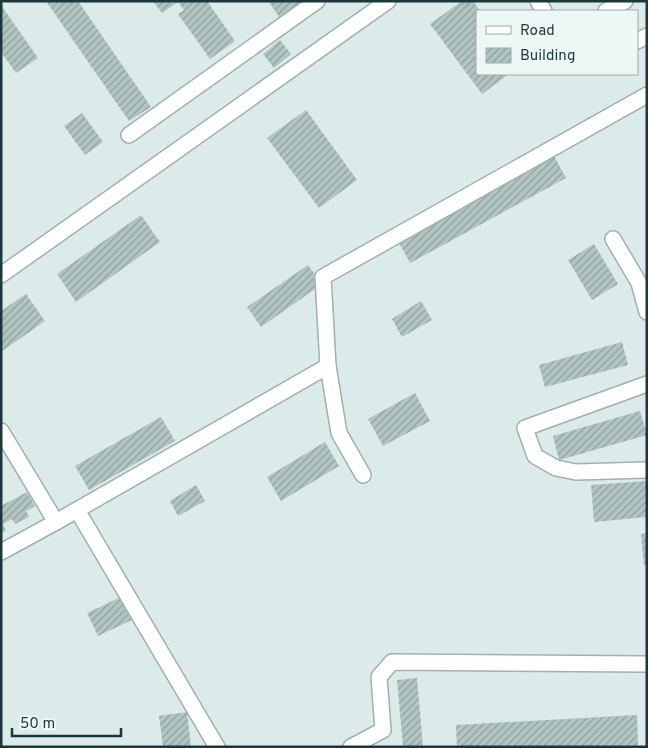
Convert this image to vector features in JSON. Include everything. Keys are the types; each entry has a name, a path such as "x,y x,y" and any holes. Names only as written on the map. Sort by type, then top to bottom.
{"lane":[{"path":"129,135 317,1"},
{"path":"1,276 388,1"},
{"path":"608,10 625,1"},
{"path":"363,475 339,433 328,366 323,277 647,95"},
{"path":"613,239 639,283 647,312"},
{"path":"1,552 328,366"},
{"path":"647,384 526,428 535,456 556,468 576,472 647,470"},
{"path":"1,430 56,522"},
{"path":"77,510 217,747"},
{"path":"351,747 383,730 379,677 392,662 647,664"}],"building":[{"path":"46,1 78,1 151,107 129,121"},
{"path":"153,1 207,1 235,41 210,59 178,14 184,10 178,2 162,13"},
{"path":"268,1 300,1 301,2 280,18"},
{"path":"462,1 473,1 479,10 476,10 476,75 508,75 482,94 430,24"},
{"path":"1,5 38,58 16,73 1,52"},
{"path":"280,40 291,54 274,68 263,54"},
{"path":"306,110 357,180 319,208 267,138"},
{"path":"82,113 103,142 85,155 64,126"},
{"path":"553,154 566,178 410,263 397,239"},
{"path":"141,215 160,242 76,302 57,274"},
{"path":"594,244 618,284 592,300 568,260"},
{"path":"308,265 322,284 261,327 247,307"},
{"path":"26,294 45,321 1,352 1,311"},
{"path":"421,301 432,320 402,337 392,319"},
{"path":"622,342 628,365 545,387 539,365"},
{"path":"415,393 430,421 383,446 368,419"},
{"path":"640,411 647,435 559,460 553,436"},
{"path":"161,417 175,441 89,490 75,466"},
{"path":"325,442 339,466 281,501 267,477"},
{"path":"647,481 647,517 594,522 591,485"},
{"path":"196,485 205,501 178,516 170,501"},
{"path":"27,492 35,506 26,511 29,517 15,524 12,519 3,524 6,531 1,533 1,506"},
{"path":"647,533 647,565 644,565 641,534"},
{"path":"121,597 132,620 98,636 87,613"},
{"path":"417,678 423,747 403,747 397,680"},
{"path":"187,712 191,747 163,747 159,716"},
{"path":"637,715 638,746 457,747 456,725"}]}
